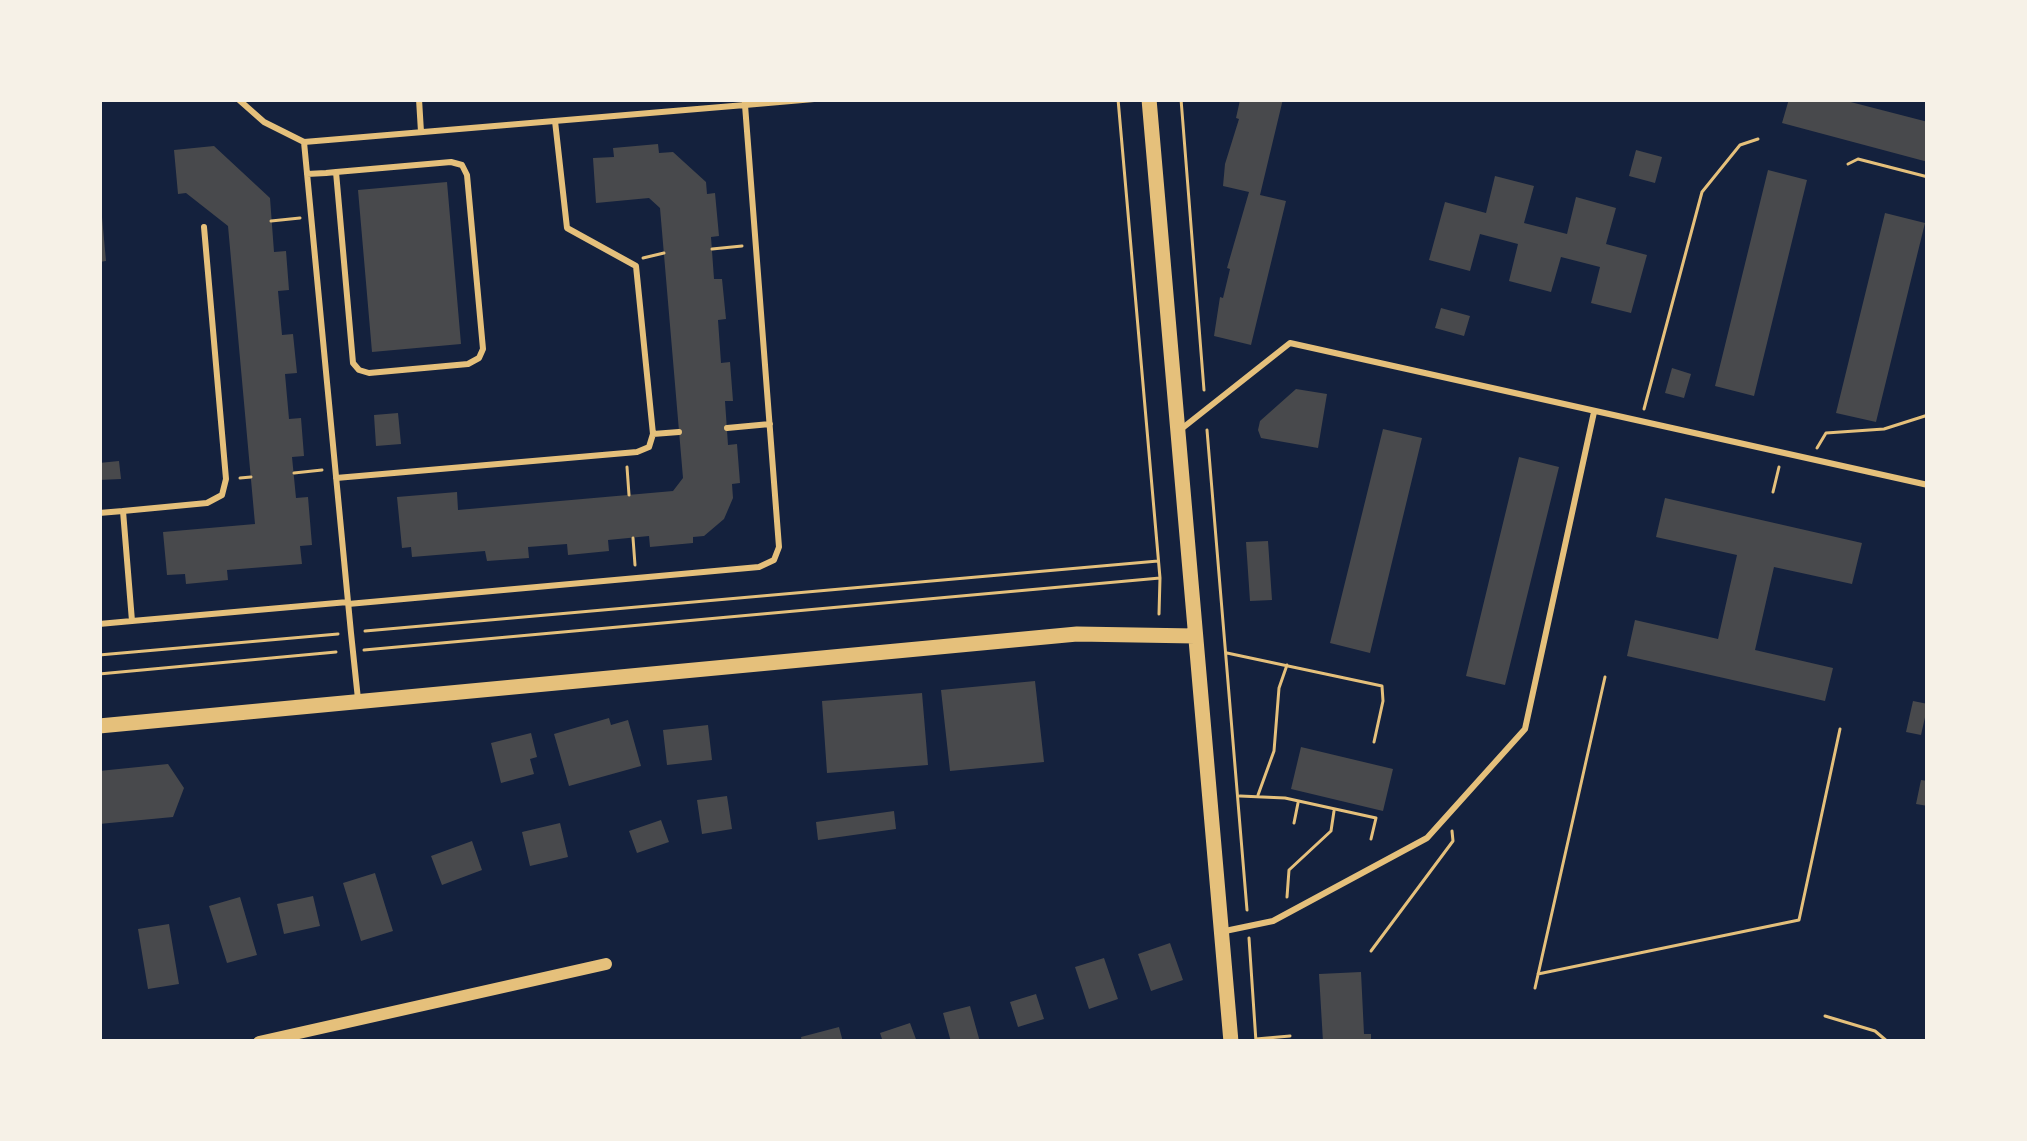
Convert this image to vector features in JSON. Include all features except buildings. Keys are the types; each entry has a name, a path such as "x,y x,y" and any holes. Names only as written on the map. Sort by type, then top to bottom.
{"street":[{"path":"1149,99 1232,1042"},
{"path":"99,726 1077,634 1195,636"},
{"path":"259,1042 606,964"}],"lane":[{"path":"238,99 264,122 304,142 814,99"},
{"path":"419,99 422,132"},
{"path":"99,624 759,567 774,560 779,547 745,102"},
{"path":"336,474 626,453 649,447 653,434 636,266 567,228 555,121"},
{"path":"304,142 358,702"},
{"path":"307,174 451,162 462,165 467,175 479,358 468,364 369,373 353,363 336,172"},
{"path":"99,513 207,503 222,495 226,479 203,227"},
{"path":"1177,432 1290,343 1928,485"},
{"path":"1222,931 1273,921 1427,838 1525,729 1594,412"},
{"path":"727,428 770,424"},
{"path":"653,434 680,432"},
{"path":"123,511 132,621"}],"path":[{"path":"1118,99 1160,578 1159,614"},
{"path":"1181,99 1256,1041 1290,1036"},
{"path":"1640,422 1702,192 1739,145 1758,140"},
{"path":"1848,164 1858,159 1928,177"},
{"path":"272,221 311,217"},
{"path":"712,249 756,245"},
{"path":"636,266 646,254 664,253"},
{"path":"1810,460 1826,433 1884,429 1928,415"},
{"path":"626,453 629,495"},
{"path":"1773,492 1782,454"},
{"path":"294,473 336,474"},
{"path":"633,538 637,578"},
{"path":"99,655 1158,561"},
{"path":"99,674 1160,578"},
{"path":"1225,652 1382,686 1375,742"},
{"path":"1257,797 1274,751 1279,688 1287,663"},
{"path":"1535,988 1605,677"},
{"path":"1538,974 1799,920 1840,729"},
{"path":"1238,796 1299,801 1376,818 1371,839"},
{"path":"1294,823 1299,801"},
{"path":"1287,900 1289,871 1331,831 1335,809"},
{"path":"1371,951 1453,842 1451,811"},
{"path":"1825,1016 1875,1030 1888,1042"}]}
